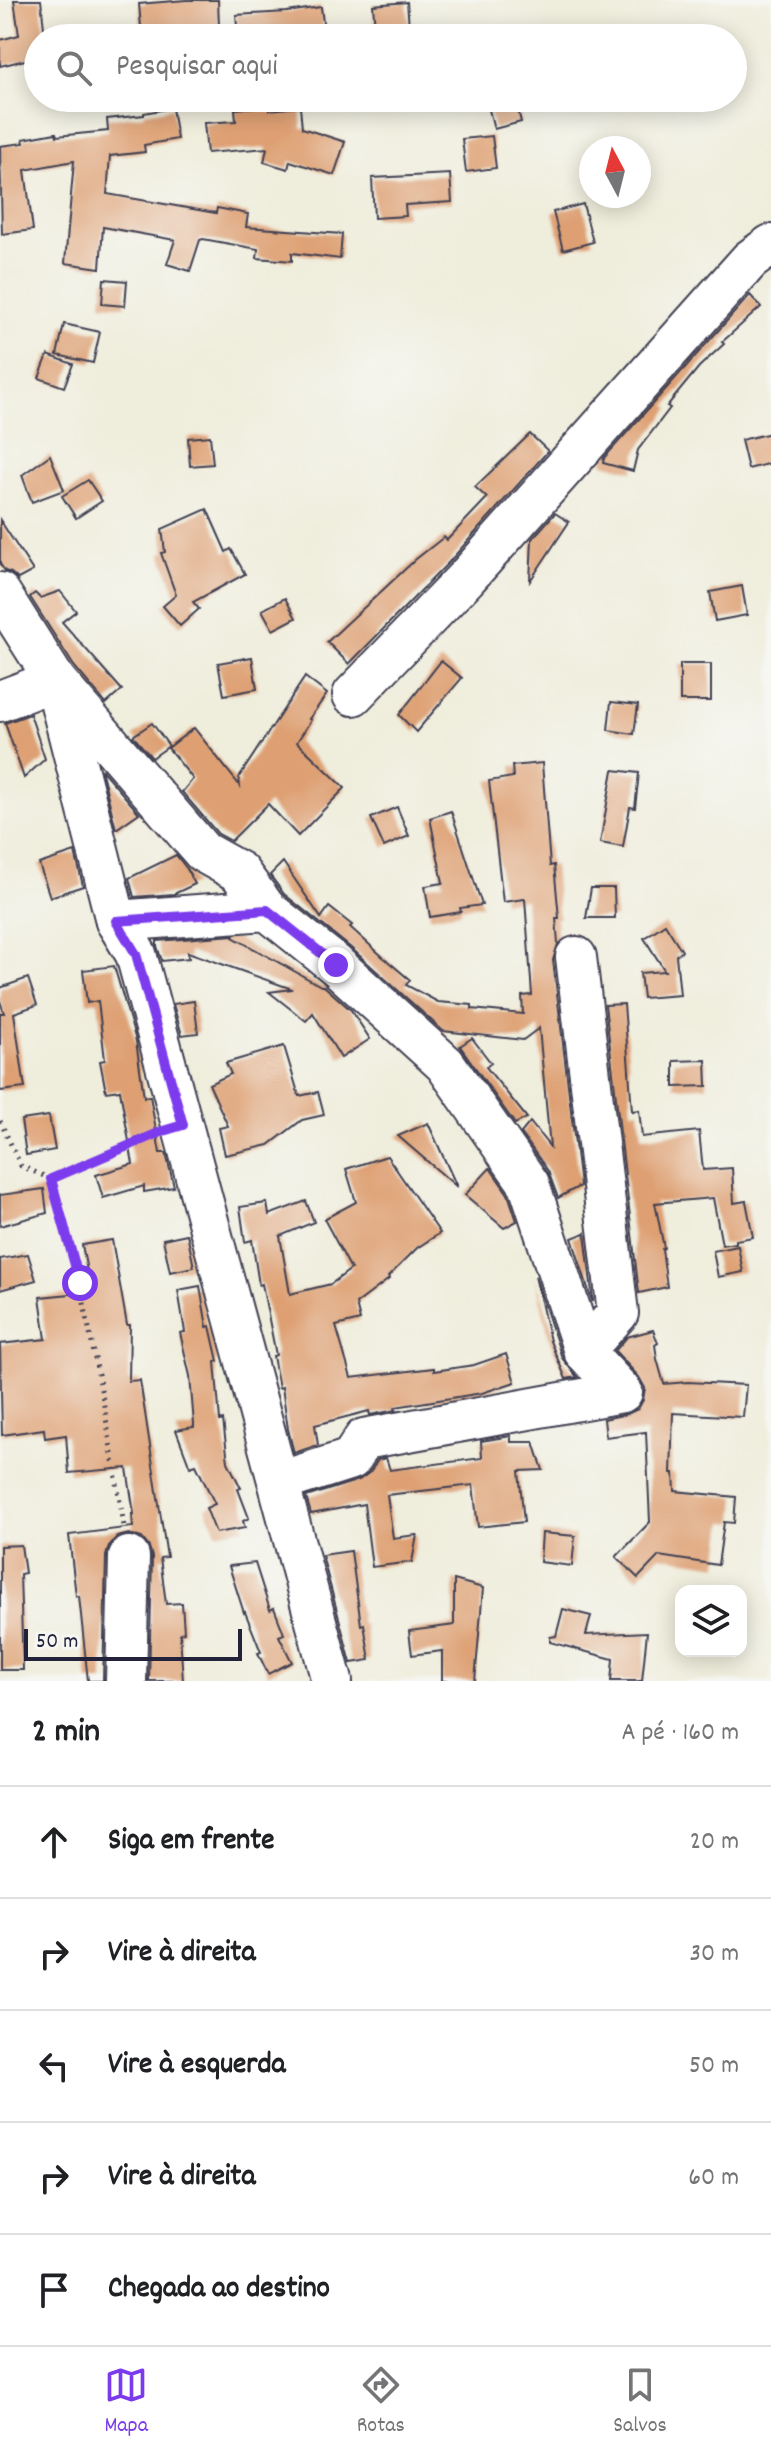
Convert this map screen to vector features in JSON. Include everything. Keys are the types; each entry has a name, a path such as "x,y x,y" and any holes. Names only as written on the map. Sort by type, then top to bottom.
{"street":[{"path":"353,695 466,578 750,260 771,245"},
{"path":"6,610 55,680 203,852 239,872 267,910 336,965 445,1064 529,1184 584,1351 622,1392 364,1439 351,1459 279,1482"},
{"path":"0,701 55,680"},
{"path":"55,680 116,921 136,954 332,1681"},
{"path":"116,921 267,910"},
{"path":"576,957 618,1313 584,1351"},
{"path":"126,1681 129,1557"}],"path":[{"path":"0,1121 21,1166 51,1179 183,1125"},
{"path":"51,1179 80,1283 129,1557"}],"building":[{"path":"14,0 41,0 44,24 24,24 24,60 0,66 0,40 19,35"},
{"path":"218,0 219,24 141,24 139,4"},
{"path":"407,2 409,24 375,24 373,5"},
{"path":"321,7 323,24 237,24 236,15"},
{"path":"173,112 177,139 144,145 145,152 110,156 107,194 216,213 217,208 248,214 246,227 342,234 340,259 292,253 292,261 257,258 258,249 203,239 200,240 190,271 167,264 175,240 103,227 100,268 65,263 74,161 25,170 33,230 2,234 0,146 24,143 23,139 56,133 57,136 108,131 107,119"},
{"path":"235,112 300,112 302,128 345,142 334,175 290,161 288,169 264,162 267,148 207,153 204,123 236,121"},
{"path":"490,112 518,112 521,122 494,129"},
{"path":"492,136 496,168 466,172 462,139"},
{"path":"450,174 452,202 405,205 406,216 374,218 372,178"},
{"path":"579,205 579,208 584,208 593,242 563,250 553,212"},
{"path":"104,279 127,281 125,306 102,304"},
{"path":"750,295 761,307 722,342 724,344 699,367 667,406 670,408 638,450 633,471 603,463 604,458"},
{"path":"64,324 100,332 93,363 57,355"},
{"path":"48,355 73,364 64,387 39,378"},
{"path":"771,433 771,463 748,469 741,440"},
{"path":"530,434 548,451 449,562 349,664 327,642 416,559 444,537 447,540 487,498 475,487"},
{"path":"210,436 213,464 190,466 188,438"},
{"path":"50,455 64,490 32,502 22,475"},
{"path":"88,480 102,501 76,518 62,496"},
{"path":"207,509 226,552 231,549 245,574 193,602 199,609 180,626 163,606 176,595 161,553 165,552 162,529"},
{"path":"555,513 569,522 530,581 532,539"},
{"path":"0,520 33,571 18,579 0,564"},
{"path":"742,586 747,615 715,621 710,592"},
{"path":"60,591 76,611 62,622 122,690 106,704 74,666 30,597 35,593 40,598"},
{"path":"285,598 296,618 273,630 262,610"},
{"path":"252,657 257,689 224,695 218,663"},
{"path":"441,661 462,678 416,732 399,715"},
{"path":"680,664 711,664 711,701 680,701"},
{"path":"305,677 327,694 297,742 345,788 298,836 268,804 231,841 218,834 182,792 193,779 168,748 194,728 240,786 239,777"},
{"path":"611,702 638,705 634,734 608,730"},
{"path":"30,714 45,759 24,778 5,723"},
{"path":"152,723 169,746 152,758 133,736"},
{"path":"542,763 550,866 554,865 559,918 556,918 558,944 553,960 580,1186 558,1198 548,1171 521,1133 530,1122 550,1147 539,1028 523,1040 443,1031 351,948 284,894 270,875 283,862 321,918 329,907 352,925 350,927 410,980 406,985 438,1002 523,1014 522,996 532,995 525,899 503,902 489,781 513,777 512,766"},
{"path":"101,769 139,813 116,829"},
{"path":"613,770 639,773 635,808 630,807 623,847 600,843"},
{"path":"397,807 409,836 384,847 371,818"},
{"path":"451,811 482,905 430,917 425,886 443,883 430,818"},
{"path":"75,852 83,886 50,897 39,864"},
{"path":"176,855 195,884 174,894 134,897 129,878"},
{"path":"591,888 614,888 615,918 586,918"},
{"path":"665,924 682,951 676,955 680,995 643,998 640,973 665,971 644,938"},
{"path":"234,935 324,986 351,1010 370,1039 341,1058 313,1013 306,1021 269,992 292,989 188,952 189,958 162,961 157,946 157,941"},
{"path":"114,966 136,1041 144,1097 150,1096 160,1153 166,1153 174,1187 144,1192 144,1186 103,1198 96,1175 133,1164 120,1090 106,1092 100,1061 105,1060 98,1001 87,1003 83,970"},
{"path":"28,978 37,1005 14,1013 25,1088 0,1091 0,1013 4,1013 0,988"},
{"path":"194,1001 198,1033 182,1035 173,1004"},
{"path":"624,1004 632,1111 639,1110 642,1137 699,1131 703,1170 732,1168 734,1203 746,1201 753,1237 722,1245 713,1198 655,1203 664,1248 667,1287 639,1293 605,1005"},
{"path":"472,1038 491,1063 486,1067 527,1118 515,1124 460,1046"},
{"path":"284,1046 299,1096 318,1092 324,1115 302,1120 269,1145 225,1155 219,1128 228,1126 209,1084 231,1074 226,1063"},
{"path":"706,1060 707,1086 674,1087 674,1061"},
{"path":"49,1116 55,1150 26,1155 21,1120"},
{"path":"428,1123 457,1187 398,1136"},
{"path":"387,1156 440,1233 417,1248 389,1279 356,1304 360,1320 336,1326 351,1378 474,1365 506,1354 515,1382 482,1393 395,1407 396,1410 370,1415 369,1411 315,1425 318,1445 294,1453 282,1387 279,1388 262,1284 259,1285 252,1240 245,1242 240,1207 267,1203 269,1215 306,1201 314,1222 280,1236 290,1294 331,1284 351,1269 324,1219 356,1202 346,1169"},
{"path":"490,1168 508,1194 517,1221 504,1228 465,1195"},
{"path":"44,1189 47,1213 0,1226 0,1195"},
{"path":"585,1233 593,1301 572,1238"},
{"path":"187,1234 194,1267 170,1272 163,1239"},
{"path":"112,1240 127,1325 130,1325 129,1381 140,1380 167,1557 160,1558 166,1604 182,1603 183,1681 149,1681 152,1557 142,1538 129,1534 117,1537 109,1546 106,1556 103,1681 88,1681 69,1535 133,1527 127,1468 69,1473 66,1435 45,1438 44,1429 2,1435 0,1344 46,1339 40,1297 91,1292 82,1245"},
{"path":"738,1246 743,1272 718,1277 713,1251"},
{"path":"28,1254 36,1280 0,1290 0,1259"},
{"path":"535,1276 562,1358 577,1377 566,1379 550,1341"},
{"path":"200,1286 207,1327 210,1326 218,1361 215,1362 220,1421 223,1420 228,1462 241,1488 238,1489 249,1518 243,1521 245,1528 216,1533 206,1508 215,1504 196,1465 190,1467 176,1430 194,1427 190,1376 180,1333 185,1332 178,1290"},
{"path":"653,1330 664,1384 746,1385 743,1417 673,1413 671,1473 674,1473 675,1491 736,1497 734,1523 724,1522 718,1565 659,1556 638,1578 616,1557 650,1522 646,1432 606,1437 604,1419 638,1409 643,1400 645,1388 639,1377 615,1351 627,1337"},
{"path":"511,1436 511,1442 534,1442 543,1470 519,1471 524,1522 478,1527 473,1485 387,1495 393,1538 417,1535 412,1562 372,1567 364,1504 311,1514 306,1497 359,1480 370,1472 378,1460 386,1458 390,1470 482,1458 481,1441"},
{"path":"542,1533 575,1536 572,1566 540,1562"},
{"path":"21,1545 25,1573 20,1574 23,1670 0,1670 0,1546"},
{"path":"351,1551 361,1625 364,1624 370,1660 351,1663 322,1555"},
{"path":"255,1563 270,1610 274,1608 284,1634 279,1636 292,1662 268,1674 229,1566"},
{"path":"454,1580 483,1588 475,1681 442,1681 442,1651 412,1655 409,1631 454,1625"},
{"path":"563,1609 591,1616 586,1635 647,1632 642,1681 611,1681 613,1659 550,1642 550,1637 556,1636"}],"route":[{"path":"80,1283 51,1179 183,1125 136,954 116,921 267,910 336,965"}]}
